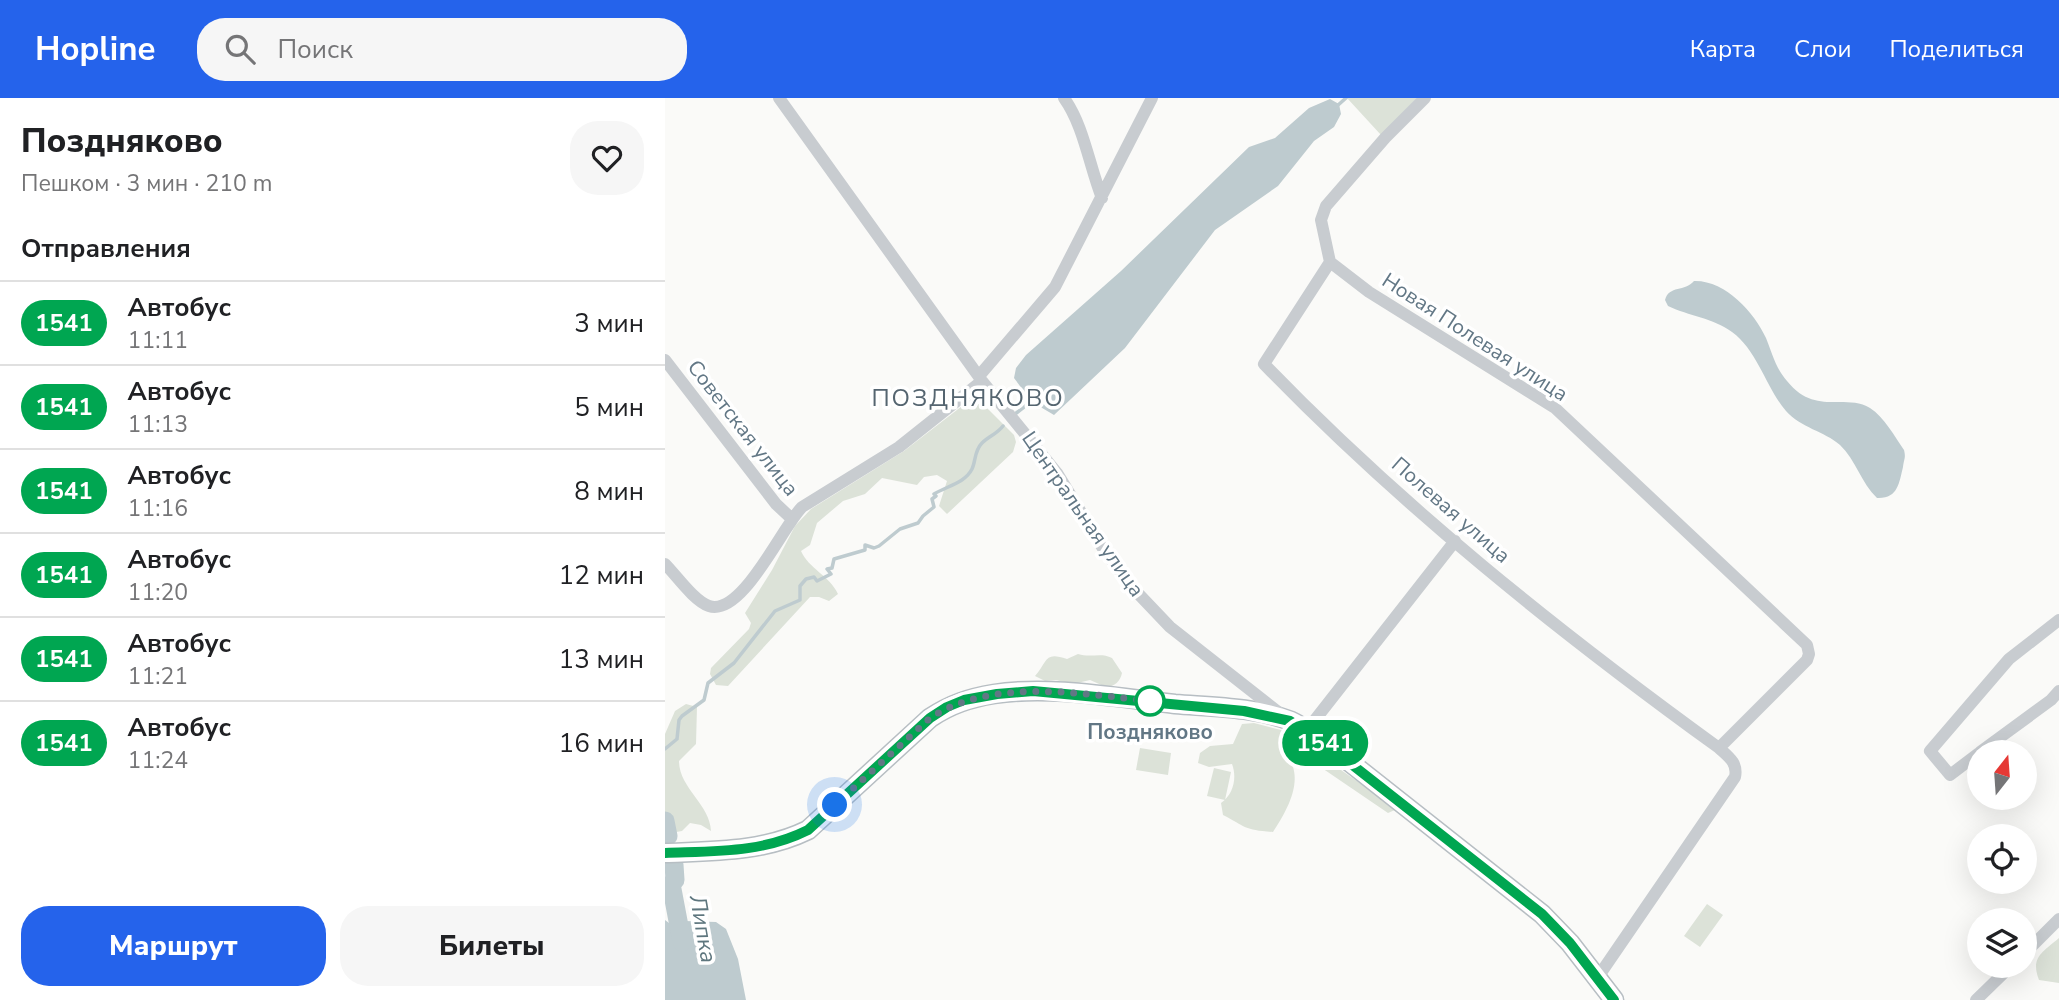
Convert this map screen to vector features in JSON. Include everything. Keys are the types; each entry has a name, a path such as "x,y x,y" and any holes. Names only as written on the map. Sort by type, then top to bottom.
{"street":[{"name":"Центральная улица","path":"779,98 981,379 1039,448 1104,550 1148,605 1180,635 1290,721 1307,730 1542,914 1570,943 1614,1000"},
{"path":"1064,98 1074,112 1102,198"},
{"path":"665,564 701,602 711,607 729,603 751,581 791,518 802,507 899,447 981,379 1055,287 1153,98"},
{"path":"1330,262 1321,220 1326,206 1385,138 1425,98"},
{"name":"Полевая улица","path":"1330,262 1264,363 1317,419 1455,541 1648,696 1719,748"},
{"name":"Новая Полевая улица","path":"1330,262 1369,292 1555,408 1807,645 1807,660 1719,748"},
{"name":"Советская улица","path":"665,360 776,504 791,518"},
{"path":"1307,730 1455,541"},
{"path":"1967,763 1950,775 1930,751 2009,659 2059,620"},
{"path":"665,853 740,849 785,841 808,830 930,718 964,700 1033,691 1244,711 1290,721"},
{"path":"1999,740 2056,700"},
{"path":"1598,977 1735,777 1734,762 1719,748"},
{"path":"2037,941 2059,919"},
{"path":"1976,1000 1999,978"}],"shaded area":[{"path":"1347,98 1417,98 1381,135"},
{"path":"975,396 1014,435 1016,442 1013,452 947,514 939,506 947,481 937,475 924,477 917,485 882,478 865,494 843,501 817,523 810,545 801,551 838,594 829,601 810,597 728,686 716,685 710,674 711,668 749,629 751,623 745,613 795,526 811,509 904,451"},
{"path":"1078,654 1112,658 1122,673 1120,679 1114,685 1106,687 1090,680 1073,684 1056,680 1045,681 1035,676 1050,657 1067,659"},
{"path":"686,704 697,707 696,744 679,761 680,771 706,812 711,831 690,823 682,831 665,834 665,734 675,711"},
{"path":"1254,723 1285,731 1397,809 1388,813 1286,746 1295,775 1293,793 1273,832 1251,829 1223,815 1221,803 1229,795 1233,785 1232,764 1209,767 1198,763 1200,753 1210,746 1233,744 1242,724"},
{"path":"1140,748 1171,753 1168,775 1136,770"},
{"path":"1214,768 1231,772 1225,800 1207,796"},
{"path":"1707,904 1723,915 1700,947 1684,936"},
{"path":"2059,938 2059,983 2039,980 2037,960 2043,951"}],"water":[{"path":"1330,99 1339,104 1341,114 1334,127 1314,141 1278,186 1215,230 1125,348 1054,415 1032,402 1014,378 1016,368 1026,355 1121,271 1249,147 1275,138 1309,108"},
{"path":"1694,281 1717,286 1746,308 1761,328 1780,371 1798,392 1819,401 1860,404 1880,417 1905,453 1900,479 1893,493 1877,498 1840,445 1799,422 1786,411 1749,349 1732,332 1717,323 1668,306 1665,300 1670,292"},
{"path":"677,916 685,921 716,922 726,929 738,959 746,1000 665,1000 665,920 673,926"}],"waterway":[{"path":"1337,106 1346,98"},
{"path":"1015,414 1033,400"},
{"path":"665,749 677,739 682,716 704,700 708,683 734,663 775,611 800,600 800,586 806,579 814,577 817,581 831,574 827,569 832,568 834,559 865,550 865,545 874,548 879,546 900,529 918,523 934,507 934,494 965,478 972,469 979,446 1003,426"},
{"name":"Липка","path":"665,821 668,836"},
{"name":"Липка","path":"674,865 675,880 671,884 682,942"}],"bus line":[{"name":"1541","path":"665,853 767,845 785,841 808,830 930,718 964,700 1033,691 1096,695 1267,714 1307,730 1513,890 1542,914 1570,943 1614,1000"}],"place":[{"name":"Поздняково","path":"1150,701"}],"district":[{"name":"ПОЗДНЯКОВО","path":"968,398"}],"route":[{"path":"835,805 930,718 964,700 1033,691 1150,701"}]}
